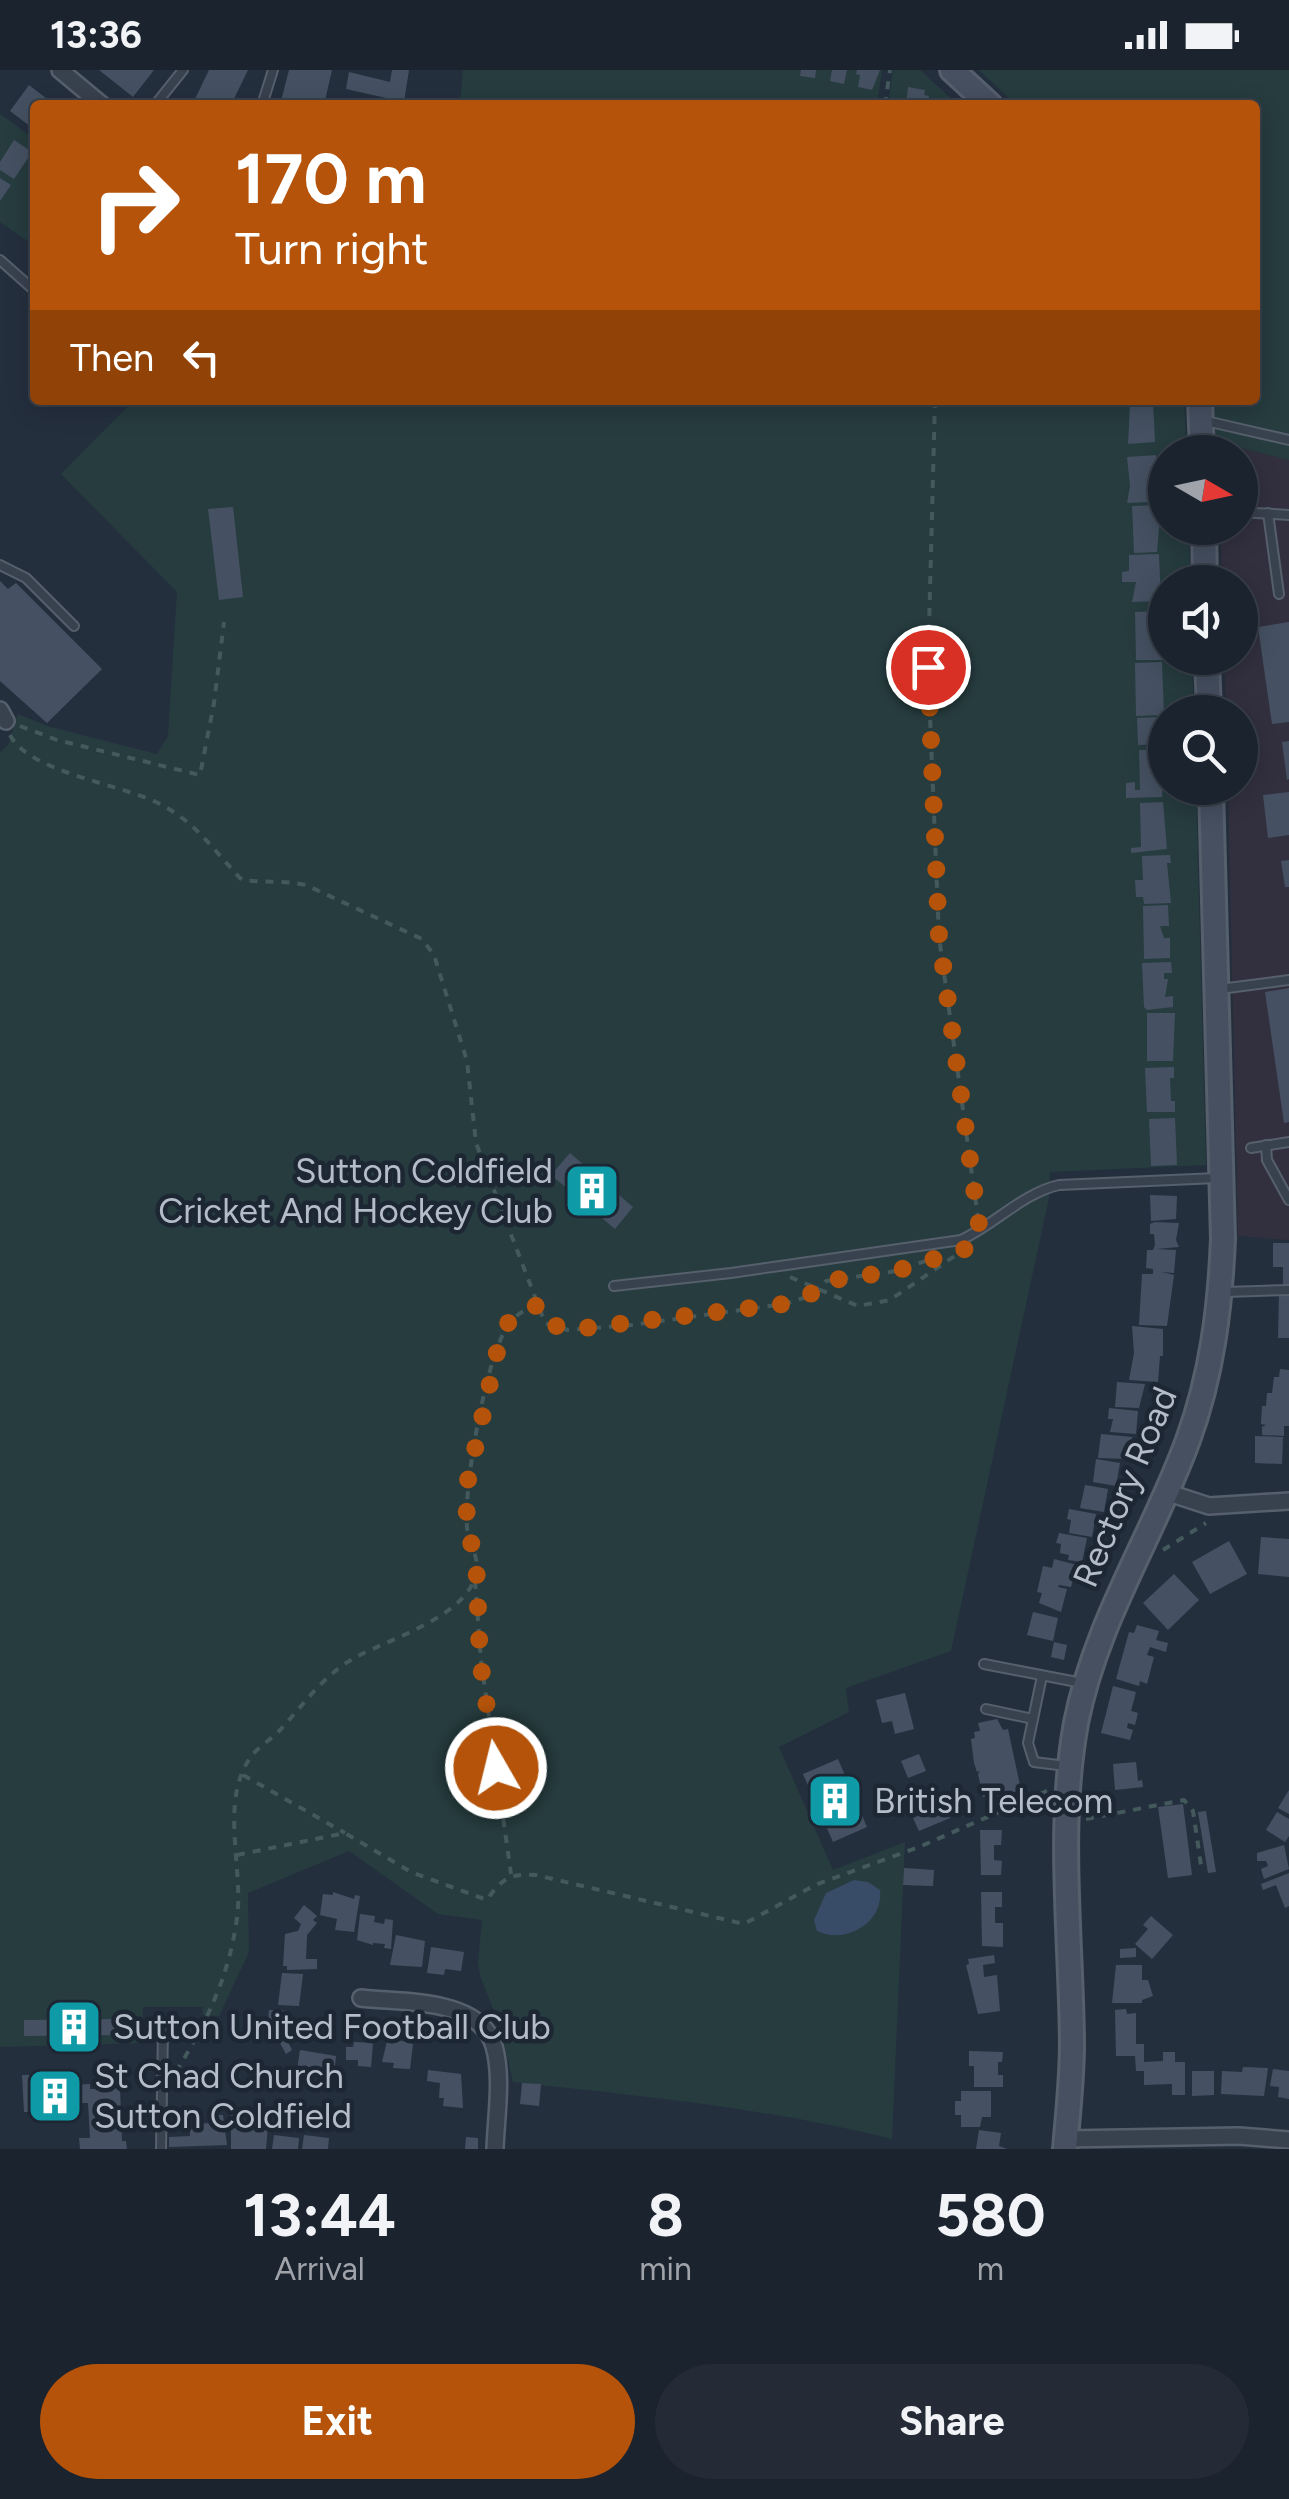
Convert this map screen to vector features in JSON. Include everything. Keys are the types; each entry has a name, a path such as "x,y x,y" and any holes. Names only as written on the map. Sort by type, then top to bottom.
{"street":[{"path":"60,70 96,100"},
{"path":"952,70 985,100"},
{"path":"1201,410 1202,435"},
{"name":"Rectory Road","path":"1066,2144 1072,2047 1068,1774 1086,1684 1114,1603 1166,1492 1208,1380 1220,1292 1221,1177 1211,805"},
{"path":"1166,1492 1214,1506 1289,1502"},
{"path":"361,1998 453,2009 482,2026 494,2046 495,2149"},
{"path":"1066,2144 1240,2136 1289,2140"}],"lane":[{"path":"159,100 183,70"},
{"path":"264,100 273,70"},
{"path":"0,260 30,287"},
{"path":"1201,410 1289,440"},
{"path":"1258,513 1289,516"},
{"path":"1268,513 1279,594"},
{"path":"0,565 26,578 74,626"},
{"path":"1216,989 1289,980"},
{"path":"1251,1148 1289,1142"},
{"path":"1266,1146 1267,1160 1289,1200"},
{"path":"614,1286 961,1240 980,1232 1038,1192 1059,1185 1221,1177"},
{"path":"1220,1292 1289,1290"},
{"path":"984,1664 1086,1684"},
{"path":"1042,1676 1028,1743 1034,1762 1068,1774"},
{"path":"986,1709 1033,1719"},
{"path":"161,2149 162,2030"}],"path":[{"path":"886,100 890,70"},
{"path":"935,405 928,667 939,936 980,1232"},
{"path":"3,716 57,740 200,776 224,622"},
{"path":"3,716 12,740 36,760 156,802 201,832 242,880 286,880 306,885 422,938 441,972 468,1061 476,1143 545,1322 568,1330 784,1304 807,1297 817,1288 826,1281 896,1271 965,1249 890,1300 858,1306 817,1288 767,1267"},
{"path":"511,1876 480,1660 476,1556 466,1529 468,1480 498,1348 508,1323 537,1305"},
{"path":"1138,1551 1152,1557 1209,1521 1214,1506"},
{"path":"160,2097 210,2016 222,1981 238,1914 236,1800 243,1774 256,1751 288,1721 306,1696 356,1656 421,1628 464,1596 475,1580"},
{"path":"243,1774 412,1872 487,1900 498,1884 511,1876 536,1874 744,1924 815,1885 919,1846 1068,1774"},
{"path":"1067,1824 1184,1800 1192,1810 1202,1872"},
{"path":"237,1855 345,1833"}],"shaded area":[{"path":"1258,452 1289,460 1289,1240 1238,1236 1228,805 1258,805 1258,695 1225,695 1225,675 1258,675 1258,565 1221,565 1221,545 1258,545"}],"green space":[{"path":"463,70 882,70 878,100 460,100"},
{"path":"893,70 920,70 953,100 889,100"},
{"path":"979,70 1289,70 1289,460 1258,452 1258,435 1216,435 1213,405 1260,405 1260,100 1011,100"},
{"path":"0,114 30,135 30,243 0,222"},
{"path":"129,405 1184,405 1186,435 1148,435 1148,545 1189,545 1190,565 1148,565 1148,675 1193,675 1193,695 1148,695 1148,805 1196,805 1206,1165 1050,1172 1049,1198 951,1651 846,1688 849,1712 779,1747 833,1870 905,1842 892,2139 751,2111 513,2082 500,2026 480,1976 482,1920 438,1914 349,1851 248,1893 249,1952 219,2016 203,2015 202,2007 143,2007 143,2043 0,2047 0,752 8,745 18,714 47,726 157,754 168,736 177,592 61,474"}],"water":[{"path":"854,1880 868,1882 880,1890 876,1912 851,1933 828,1935 817,1931 814,1920 826,1893"}],"building":[{"path":"99,70 154,70 133,97"},
{"path":"209,70 248,70 233,100 194,100"},
{"path":"289,70 332,70 325,100 281,100"},
{"path":"392,70 409,70 404,100 346,89 349,72 390,82"},
{"path":"801,70 816,70 815,78 800,76"},
{"path":"832,70 847,70 844,84 830,81"},
{"path":"857,70 880,70 872,90 858,87"},
{"path":"29,85 48,100 30,100 30,126 10,111"},
{"path":"908,87 925,90 924,95 929,96 929,100 907,100"},
{"path":"14,140 30,151 14,179 0,170 0,162"},
{"path":"0,178 11,185 0,201"},
{"path":"1130,405 1153,405 1155,435 1148,435 1148,443 1128,444"},
{"path":"1148,456 1148,502 1127,503 1127,457"},
{"path":"1148,505 1148,545 1158,545 1157,552 1134,553 1132,506"},
{"path":"233,507 243,597 219,600 208,509"},
{"path":"1159,554 1159,565 1148,565 1148,601 1132,602 1136,582 1122,582 1122,572 1129,571 1129,555"},
{"path":"0,581 8,589 16,583 102,669 47,723 0,681"},
{"path":"1135,612 1148,612 1148,660 1136,660"},
{"path":"1289,622 1289,722 1272,724 1258,627"},
{"path":"1135,663 1148,663 1148,675 1162,675 1163,695 1148,695 1148,716 1136,716"},
{"path":"1137,718 1148,718 1148,745 1138,745"},
{"path":"1289,741 1289,779 1287,780 1282,742"},
{"path":"1139,750 1148,750 1148,797 1126,798 1126,783 1135,782 1135,790 1140,790"},
{"path":"1289,792 1289,835 1268,838 1263,795"},
{"path":"1140,803 1163,805 1167,849 1131,853 1131,848 1141,847"},
{"path":"1170,855 1171,863 1167,863 1171,903 1144,904 1143,897 1136,897 1135,880 1143,880 1142,856"},
{"path":"1289,860 1289,887 1285,887 1281,861"},
{"path":"1168,905 1169,926 1160,926 1164,938 1170,938 1170,958 1144,959 1143,906"},
{"path":"1171,962 1172,973 1164,973 1164,979 1168,979 1165,997 1173,996 1173,1007 1147,1010 1142,963"},
{"path":"1289,988 1289,1122 1284,1123 1265,992"},
{"path":"1147,1013 1175,1013 1173,1061 1147,1061"},
{"path":"1174,1067 1174,1078 1170,1078 1175,1112 1147,1112 1145,1068"},
{"path":"1175,1118 1177,1165 1151,1166 1149,1119"},
{"name":"Sutton Coldfield Cricket And Hockey Club","path":"570,1153 633,1207 615,1229 551,1175"},
{"path":"1150,1195 1177,1196 1176,1219 1151,1221"},
{"path":"1179,1223 1179,1247 1156,1249 1176,1250 1174,1273 1162,1272 1174,1275 1167,1326 1139,1325 1142,1274 1153,1274 1153,1269 1146,1268 1147,1250 1153,1250 1155,1245 1150,1224"},
{"path":"1273,1243 1289,1243 1289,1286 1283,1286 1283,1267 1273,1267"},
{"path":"1279,1293 1289,1293 1289,1338 1278,1338"},
{"path":"1132,1326 1163,1329 1158,1382 1129,1380 1134,1353"},
{"path":"1280,1369 1289,1370 1289,1426 1284,1426 1284,1436 1262,1435 1266,1425 1261,1424 1262,1406 1266,1406 1267,1393 1272,1393 1274,1377 1279,1377"},
{"path":"1117,1382 1145,1384 1139,1408 1115,1407"},
{"path":"1109,1408 1138,1411 1136,1434 1110,1432 1113,1419 1108,1419"},
{"path":"1101,1434 1132,1437 1130,1459 1098,1458"},
{"path":"1255,1436 1283,1437 1282,1464 1255,1463"},
{"path":"1096,1459 1120,1463 1116,1486 1093,1482"},
{"path":"1085,1485 1108,1489 1104,1512 1080,1508"},
{"path":"1069,1509 1096,1514 1092,1537 1069,1533"},
{"path":"1059,1533 1087,1538 1082,1562 1068,1560 1069,1555 1060,1553 1061,1544 1056,1543"},
{"path":"1261,1537 1289,1539 1289,1577 1258,1574"},
{"path":"1229,1541 1247,1574 1210,1594 1192,1562"},
{"path":"1054,1559 1077,1565 1071,1587 1058,1587 1067,1589 1061,1612 1039,1603 1042,1593 1037,1592 1043,1566 1052,1568"},
{"path":"1174,1574 1199,1600 1168,1630 1143,1603"},
{"path":"1033,1612 1058,1618 1053,1641 1027,1635"},
{"path":"1137,1625 1159,1631 1156,1640 1168,1643 1166,1652 1150,1647 1147,1655 1154,1657 1147,1684 1140,1681 1139,1686 1116,1679 1129,1632 1134,1633"},
{"path":"1054,1642 1067,1645 1064,1660 1051,1657"},
{"path":"1113,1686 1136,1692 1131,1711 1138,1713 1135,1725 1128,1723 1127,1728 1133,1730 1130,1740 1101,1733"},
{"path":"905,1693 914,1729 895,1734 892,1721 882,1723 876,1700"},
{"path":"997,1719 1003,1730 1008,1729 1021,1790 998,1798 983,1797 971,1739 975,1738 974,1732 980,1731 978,1723"},
{"path":"919,1754 926,1771 908,1778 901,1761"},
{"name":"British Telecom","path":"838,1759 867,1827 833,1842 803,1774"},
{"path":"1136,1762 1138,1781 1142,1780 1143,1787 1115,1790 1113,1764"},
{"path":"1289,1790 1289,1814 1278,1808"},
{"path":"1183,1804 1192,1875 1168,1878 1158,1807"},
{"path":"944,1805 950,1818 919,1831 913,1818"},
{"path":"1206,1811 1216,1872 1208,1873 1198,1812"},
{"path":"1277,1812 1289,1819 1285,1842 1266,1830"},
{"path":"980,1830 1002,1830 1001,1845 994,1845 994,1860 1002,1861 1001,1875 981,1875"},
{"path":"1284,1845 1289,1869 1264,1879 1261,1869 1268,1866 1266,1861 1257,1861 1257,1853"},
{"path":"904,1868 934,1870 933,1886 903,1885"},
{"path":"1289,1873 1289,1906 1285,1908 1276,1885 1263,1890 1261,1884"},
{"path":"333,1892 354,1899 355,1895 360,1896 354,1932 335,1930 337,1919 320,1915 323,1894"},
{"path":"981,1892 1002,1892 1002,1907 995,1907 995,1923 1003,1923 1003,1947 982,1946"},
{"path":"304,1905 317,1916 313,1920 317,1923 307,1935 306,1959 317,1959 317,1969 287,1970 283,1966 285,1934 298,1931 301,1924 294,1918"},
{"path":"360,1914 375,1916 374,1922 384,1924 385,1919 393,1920 391,1949 384,1948 385,1944 357,1940"},
{"path":"1151,1916 1173,1935 1152,1959 1135,1944 1148,1929 1143,1925"},
{"path":"396,1935 425,1941 422,1967 390,1965"},
{"path":"431,1947 464,1952 461,1971 427,1973"},
{"path":"1136,1948 1136,1957 1120,1958 1120,1949"},
{"path":"994,1955 995,1963 983,1965 984,1977 997,1975 1000,2011 978,2014 966,1965 968,1959"},
{"path":"1116,1965 1142,1965 1142,1980 1148,1980 1153,1996 1142,2003 1112,2003"},
{"path":"282,1973 303,1974 299,2006 278,2005"},
{"path":"1126,2009 1127,2014 1136,2013 1136,2044 1144,2044 1144,2062 1163,2061 1163,2052 1175,2052 1175,2062 1185,2062 1185,2095 1172,2095 1172,2084 1144,2085 1144,2071 1136,2071 1135,2056 1116,2056 1115,2010"},
{"path":"269,2010 288,2011 286,2038 292,2050 286,2054 275,2034 267,2033"},
{"name":"Sutton United Football Club","path":"124,2019 124,2035 24,2036 24,2020"},
{"path":"388,2037 413,2044 410,2069 393,2068 394,2063 382,2062"},
{"path":"354,2042 373,2043 371,2067 358,2066 358,2060 346,2060 346,2047 353,2047"},
{"path":"300,2050 336,2056 334,2075 297,2070"},
{"path":"969,2051 1003,2052 998,2075 1003,2075 1003,2087 974,2087"},
{"path":"1243,2067 1268,2068 1264,2096 1221,2094 1222,2071 1242,2072"},
{"path":"1273,2069 1289,2071 1289,2099 1278,2097 1279,2087 1270,2086"},
{"path":"428,2070 461,2074 463,2108 443,2106 440,2083 427,2081"},
{"path":"1192,2071 1214,2071 1214,2095 1192,2096"},
{"path":"22,2075 70,2077 70,2085 120,2088 122,2141 126,2141 127,2149 80,2149 79,2138 90,2138 88,2103 81,2103 81,2111 45,2112 45,2116 31,2117 31,2112 24,2112"},
{"path":"522,2083 541,2084 539,2106 520,2104"},
{"path":"961,2091 991,2091 991,2117 982,2117 980,2127 961,2127 961,2115 955,2115 955,2101 961,2101"},
{"path":"231,2112 244,2113 243,2125 259,2126 261,2113 269,2114 266,2149 231,2149"},
{"path":"211,2115 223,2115 227,2145 169,2147 169,2137 190,2136 190,2129 197,2129 197,2124 211,2123"},
{"path":"979,2130 1001,2133 999,2146 1007,2149 976,2149"},
{"path":"274,2135 299,2138 298,2149 272,2149"},
{"path":"304,2135 329,2138 328,2149 302,2149"},
{"path":"466,2137 478,2138 478,2149 465,2149"}],"place":[{"name":"Sutton Coldfield Cricket And Hockey Club","path":"592,1191"},
{"name":"British Telecom","path":"835,1801"},
{"name":"Sutton United Football Club","path":"74,2027"},
{"name":"St Chad Church Sutton Coldfield","path":"55,2096"}],"route":[{"path":"496,1768 480,1660 476,1556 466,1529 468,1480 485,1394 508,1323 537,1305 545,1322 568,1330 784,1304 807,1297 826,1281 896,1271 965,1249 980,1232 939,936 928,667"}]}
